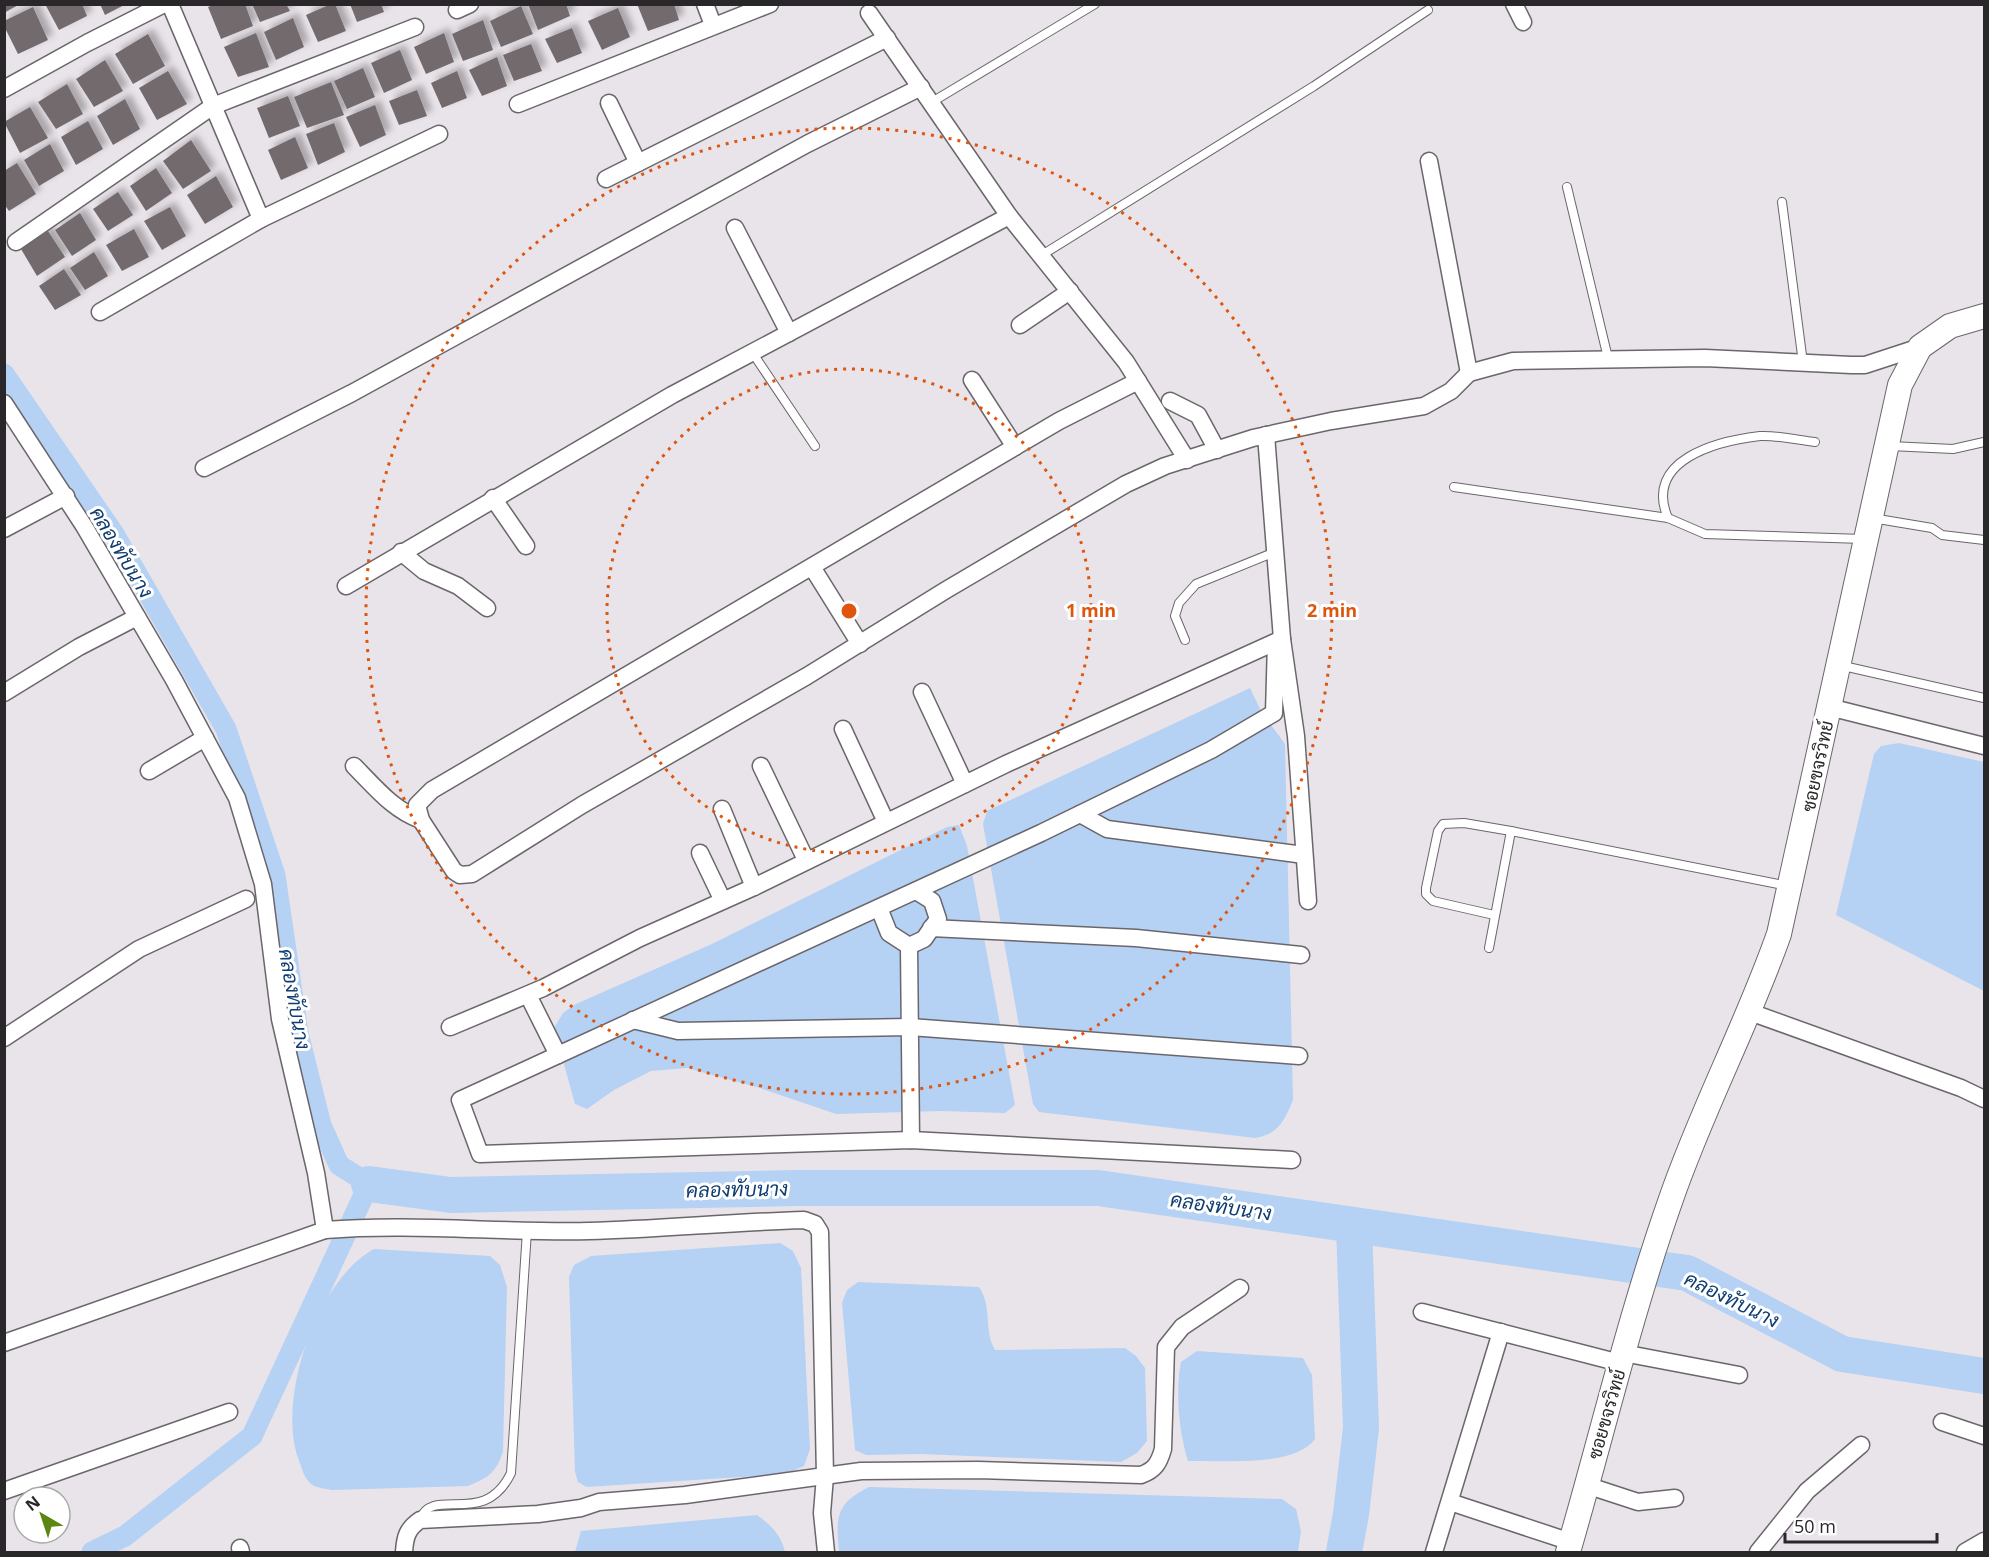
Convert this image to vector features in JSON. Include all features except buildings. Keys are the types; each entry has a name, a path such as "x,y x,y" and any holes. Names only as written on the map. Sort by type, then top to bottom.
{"street":[{"path":"4,89 164,4"},
{"path":"170,4 261,219"},
{"path":"705,4 713,25"},
{"path":"518,104 770,4"},
{"path":"1514,4 1523,22"},
{"path":"869,13 1009,216 1071,291 1138,381 1187,460"},
{"path":"16,242 213,106 415,27"},
{"path":"606,179 887,38"},
{"path":"204,468 352,393 807,144 921,87"},
{"path":"609,102 638,163"},
{"path":"100,312 261,219 439,134"},
{"path":"1429,161 1469,373"},
{"path":"346,586 493,498 752,352 1009,216"},
{"path":"735,228 789,333"},
{"path":"1020,325 1071,291"},
{"name":"ซอยขจรวิทย์","path":"1569,1547 1656,1242 1690,1147 1750,1012 1779,934 1900,385 1920,347 1950,326 1984,316"},
{"path":"1138,381 1016,447 432,790 417,805 421,820 454,871 460,875 472,874 582,805 860,644 1126,484 1165,466 1266,435 1331,421 1424,406 1451,391 1469,373 1513,360 1705,358 1865,365 1920,347"},
{"path":"972,380 1016,447"},
{"path":"1170,401 1198,415 1216,450"},
{"path":"4,403 66,496 137,617 237,798 263,884 280,1019 316,1173 325,1230"},
{"path":"1266,435 1279,641 1274,713 1211,750 1080,814 459,1100 480,1154 911,1140 1292,1160"},
{"path":"4,529 66,496"},
{"path":"493,498 526,546"},
{"path":"401,552 424,571 458,586 487,608"},
{"path":"812,567 860,644"},
{"path":"4,693 87,642 137,617"},
{"path":"450,1027 528,994 965,784 1279,641"},
{"path":"1279,641 1296,736 1308,901"},
{"path":"922,692 965,784"},
{"path":"1829,708 1984,746"},
{"path":"843,729 886,822"},
{"path":"149,771 205,738"},
{"path":"354,766 398,808 421,820"},
{"path":"761,766 806,860"},
{"path":"722,809 754,887"},
{"path":"1080,814 1107,829 1304,855"},
{"path":"700,853 722,899"},
{"path":"909,946 924,939 938,919 932,901 916,891"},
{"path":"4,1038 139,949 246,900"},
{"path":"879,908 889,933 909,946"},
{"path":"931,928 1136,938 1301,955"},
{"path":"909,946 911,1140"},
{"path":"528,994 558,1055"},
{"path":"1750,1012 1961,1088 1984,1100"},
{"path":"633,1020 678,1031 910,1027 1299,1056"},
{"path":"4,1343 325,1230 381,1225 527,1231 590,1231 804,1220 815,1224 820,1232 825,1476 822,1513 826,1552"},
{"path":"404,1552 405,1536 411,1526 420,1520 538,1514 581,1508 599,1502 685,1495 861,1471 978,1470 1141,1475 1151,1472 1159,1463 1163,1449 1166,1347 1182,1327 1240,1288"},
{"path":"1422,1312 1622,1358 1739,1375"},
{"path":"1434,1552 1501,1332"},
{"path":"4,1491 229,1412"},
{"path":"1942,1422 1984,1436"},
{"path":"1758,1552 1807,1491 1861,1445"},
{"path":"1586,1485 1638,1502 1675,1498"},
{"path":"1450,1502 1569,1547"},
{"path":"1965,1552 1984,1541"}],"lane":[{"path":"932,102 1095,4"},
{"path":"1042,255 1314,86 1428,10"},
{"path":"1567,187 1608,358"},
{"path":"1782,202 1803,363"},
{"path":"752,352 815,446"},
{"path":"1668,518 1663,506 1667,477 1683,460 1704,448 1762,436 1815,442"},
{"path":"1887,446 1953,449 1984,442"},
{"path":"1454,488 1668,518 1705,534 1932,528 1942,535 1984,540"},
{"path":"1185,640 1175,616 1187,592 1196,584 1275,552"},
{"path":"1839,665 1984,698"},
{"path":"1494,915 1433,901 1426,894 1438,831 1443,824 1464,823 1511,831 1791,887"},
{"path":"1489,948 1511,831"},
{"path":"420,1520 430,1507 441,1504 461,1506 493,1498 504,1488 511,1473 527,1231"}],"water":[{"path":"1250,688 1261,711 1285,744 1293,1100 1287,1114 1275,1130 1255,1138 1039,1112 1033,1104 983,824 987,811"},
{"path":"1899,743 1984,762 1984,991 1836,915 1874,754 1881,746"},
{"path":"959,825 967,846 1015,1105 1005,1113 941,1111 836,1114 760,1088 687,1068 651,1071 614,1090 587,1109 575,1104 554,1028 563,1013 576,1004 712,944 947,827"},
{"path":"780,1243 793,1251 801,1268 810,1449 804,1466 786,1474 587,1487 578,1482 575,1472 569,1277 574,1265 591,1256"},
{"path":"374,1249 490,1256 500,1265 507,1287 503,1451 498,1464 491,1473 468,1486 332,1490 314,1486 302,1470 293,1433 293,1404 298,1373 307,1342 319,1313 335,1286 354,1264"},
{"path":"858,1282 979,1287 986,1303 989,1334 995,1350 1125,1348 1136,1356 1145,1368 1147,1441 1137,1453 1121,1462 921,1454 866,1455 855,1450 842,1303 847,1290"},
{"path":"1197,1351 1303,1358 1312,1375 1315,1439 1305,1448 1291,1455 1274,1458 1188,1461 1182,1438 1178,1386 1181,1362"},
{"path":"869,1487 1282,1499 1296,1509 1301,1531 1298,1552 839,1552 840,1513 850,1499"},
{"path":"757,1515 775,1531 785,1552 575,1552 581,1531"}],"waterway":[{"name":"คลองทับนาง","path":"4,374 114,534 226,729 275,875 298,1033 321,1125 339,1165 369,1184 252,1436 125,1536 92,1552"},
{"name":"คลองทับนาง","path":"369,1184 451,1195 796,1188 1098,1188 1687,1273 1842,1354 1984,1376"},
{"path":"1344,1552 1361,1428 1354,1226"}]}
